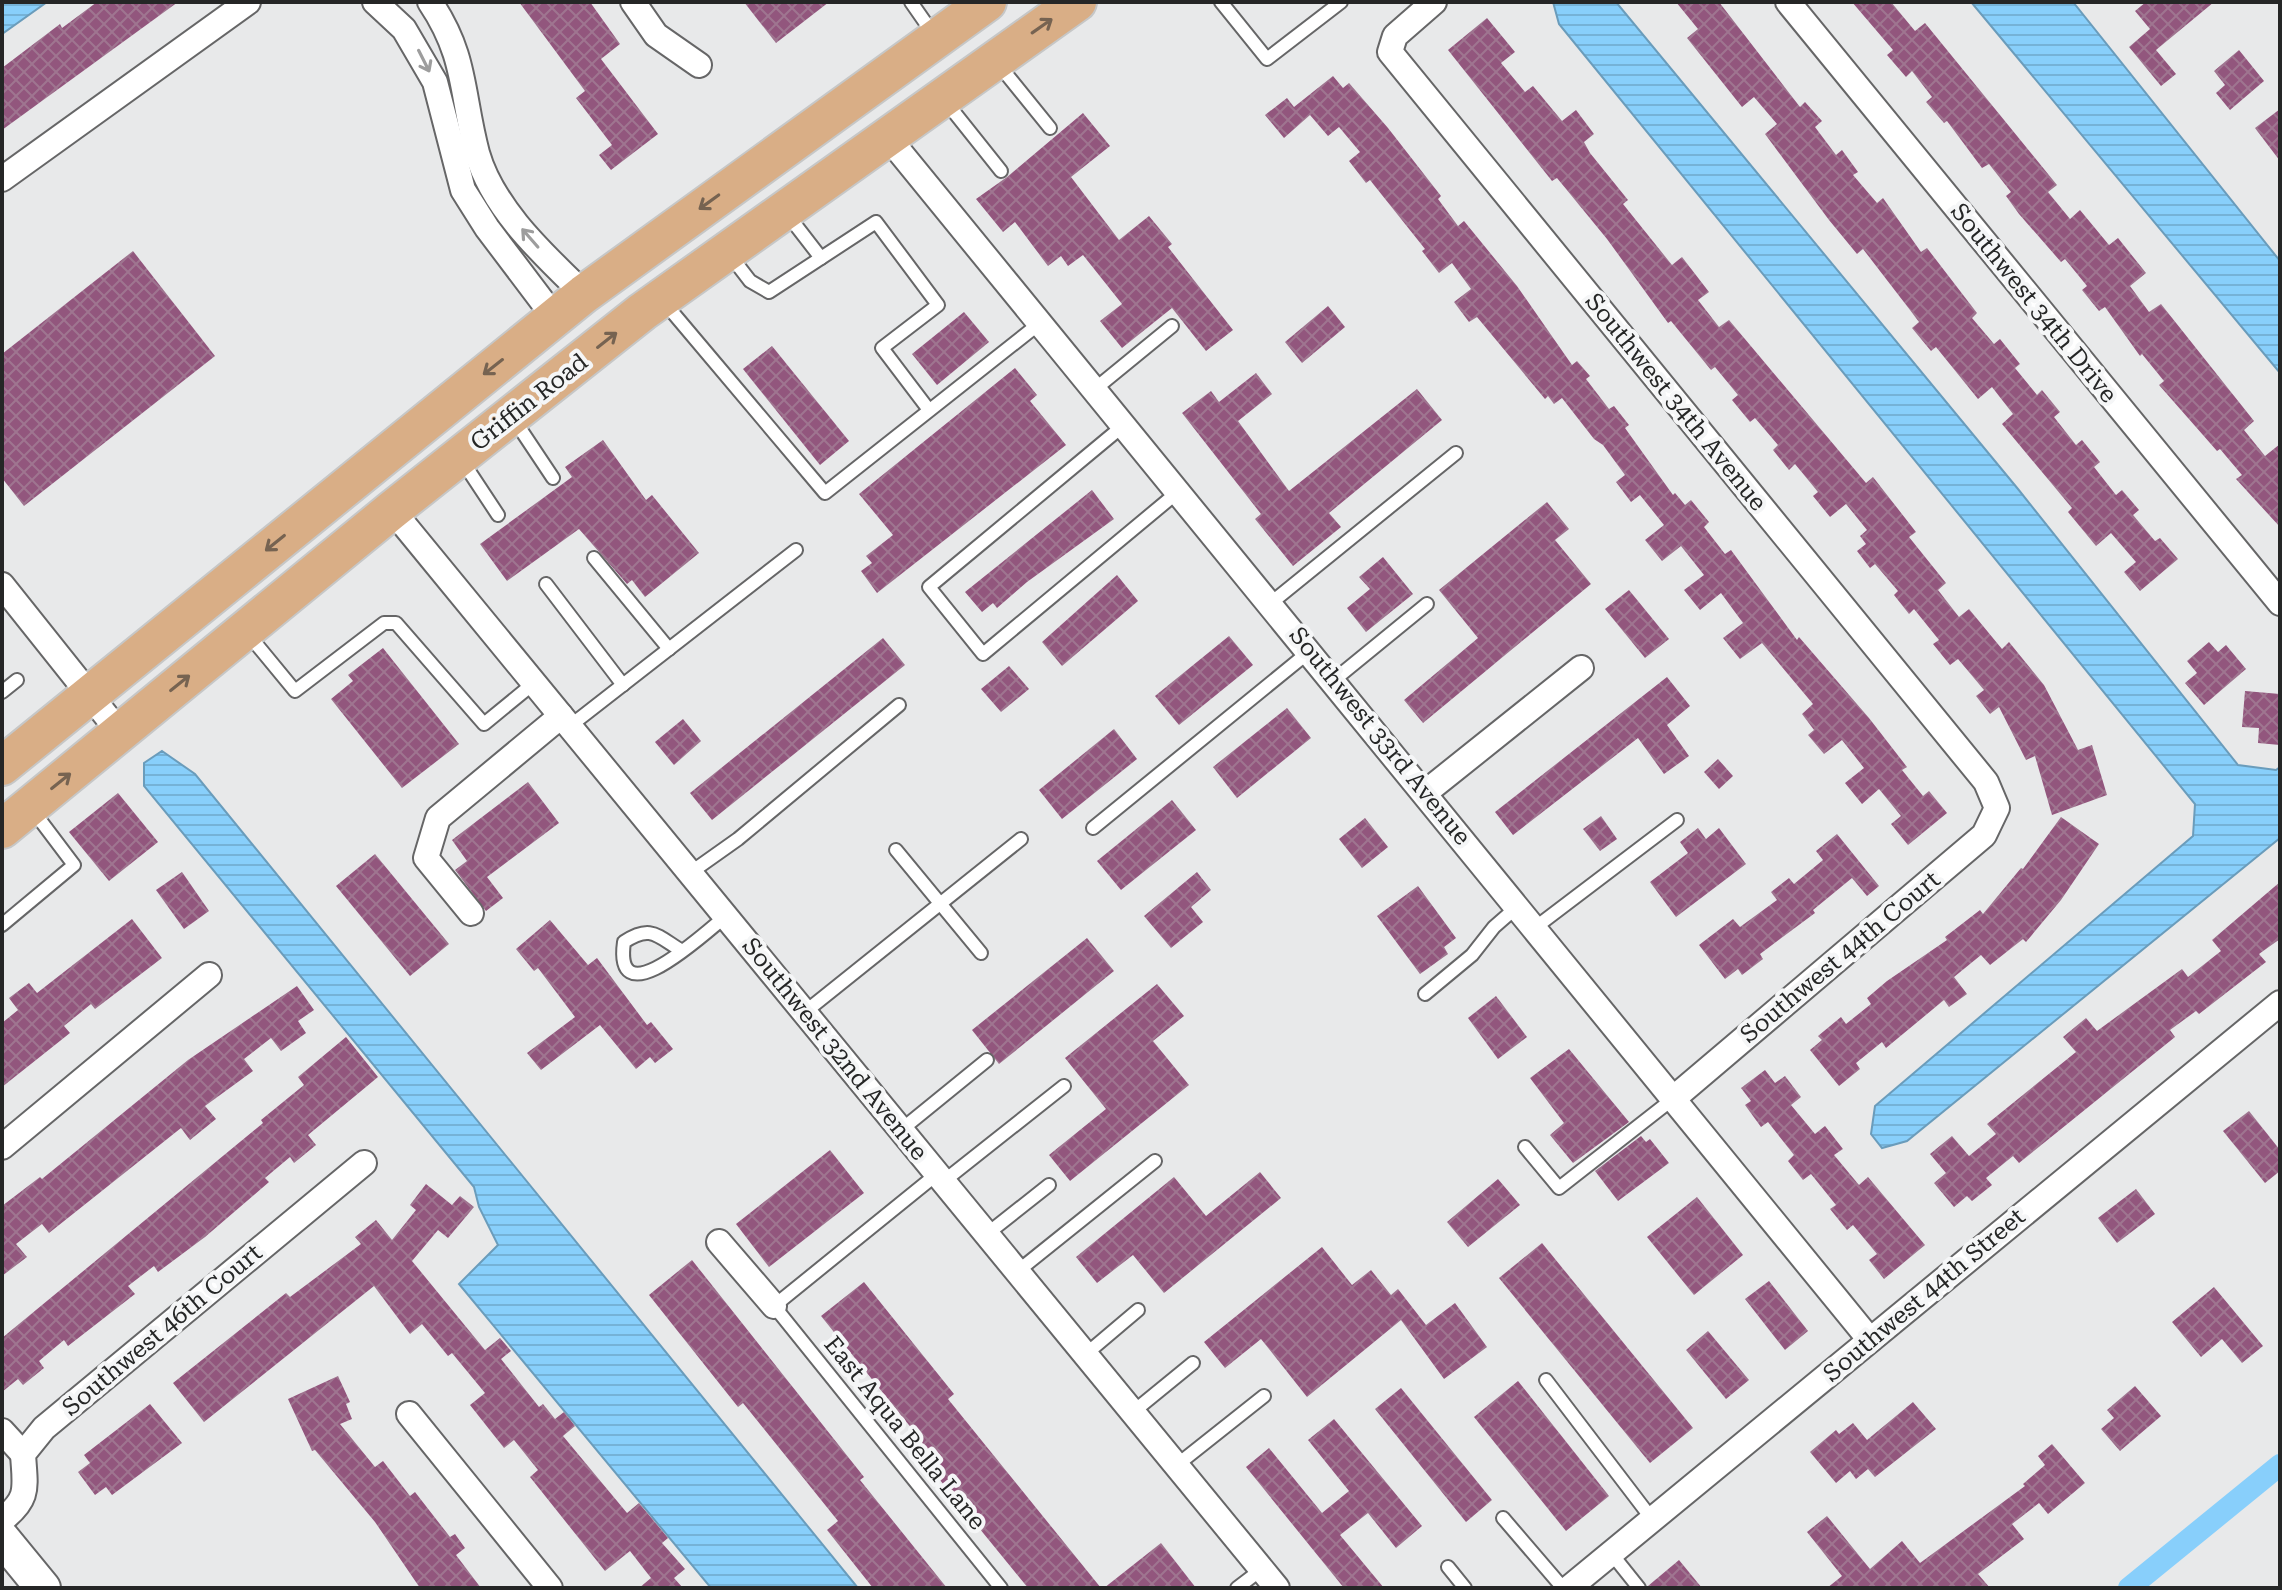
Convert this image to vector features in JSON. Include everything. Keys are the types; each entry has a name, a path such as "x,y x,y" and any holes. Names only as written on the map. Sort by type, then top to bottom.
{"main road":[{"name":"Griffin Road","path":"2,766 584,294 987,2"},
{"name":"Griffin Road","path":"16,818 392,510 661,299 886,135 1077,2"},
{"path":"886,135 887,109 894,92 936,37"},
{"path":"790,204 837,147 843,130 839,108"},
{"path":"392,510 404,461 457,396"},
{"path":"2,1538 43,1588"}],"street":[{"path":"2,179 248,2"},
{"path":"375,2 404,29 435,82 463,190 487,228 555,318"},
{"path":"430,2 445,25 464,73 478,154 488,182 515,220 584,294"},
{"path":"633,2 656,35 699,65"},
{"name":"Southwest 34th Avenue","path":"1434,2 1395,36 1390,52 1986,782 1997,808"},
{"name":"Southwest 34th Drive","path":"1788,2 2280,603"},
{"name":"Southwest 33rd Avenue","path":"886,135 1426,792 1870,1340"},
{"name":"Southwest 32nd Avenue","path":"392,510 1277,1588"},
{"path":"2,585 120,733"},
{"path":"1426,792 1581,668"},
{"path":"471,913 426,858 438,818 566,721"},
{"name":"Southwest 44th Court","path":"1674,1098 1984,835 1997,808"},
{"path":"2,1147 209,975"},
{"name":"Southwest 44th Street","path":"1566,1588 2280,1003"},
{"name":"Southwest 46th Court","path":"23,1454 44,1428 364,1163"},
{"path":"719,1242 774,1306"},
{"path":"409,1414 550,1588"},
{"path":"2,1431 23,1454 25,1490 21,1505 2,1520"}],"lane":[{"path":"911,2 936,37"},
{"path":"1221,2 1267,59 1341,2"},
{"path":"994,60 1050,128"},
{"path":"941,97 1001,171"},
{"path":"790,204 821,258"},
{"path":"726,250 750,281 769,292 876,222 938,305 882,348 929,410"},
{"path":"661,299 825,493 1040,323"},
{"path":"1095,389 1172,326"},
{"path":"512,415 553,478"},
{"path":"1124,425 929,587 983,654 1179,491"},
{"path":"1271,603 1456,453"},
{"path":"459,457 498,515"},
{"path":"566,721 623,685 796,550"},
{"path":"594,558 669,649"},
{"path":"546,584 623,685"},
{"path":"1334,680 1427,604"},
{"path":"245,630 295,691 384,623 396,623 484,724 534,683"},
{"path":"1093,828 1310,651"},
{"path":"2,692 17,680"},
{"path":"690,873 738,839 899,705"},
{"path":"2,925 74,865 16,818"},
{"path":"1536,927 1677,820"},
{"path":"805,1012 1021,839"},
{"path":"896,850 981,953"},
{"path":"1425,994 1472,955 1494,927 1518,906"},
{"path":"682,951 652,932 640,931 624,942 622,954 627,968 639,975 662,967 726,916"},
{"path":"901,1130 987,1060"},
{"path":"774,1306 1064,1086"},
{"path":"1525,1147 1559,1188 1674,1098"},
{"path":"1018,1271 1155,1161"},
{"path":"987,1234 1049,1185"},
{"name":"East Aqua Bella Lane","path":"774,1306 1001,1588"},
{"path":"1086,1354 1138,1310"},
{"path":"1133,1412 1193,1363"},
{"path":"1546,1380 1652,1519"},
{"path":"1177,1465 1264,1396"},
{"path":"1503,1518 1566,1588"},
{"path":"1611,1553 1639,1588"},
{"path":"1448,1567 1465,1588"},
{"path":"1237,1588 1262,1569"}],"water":[{"path":"2,2 47,2 2,34"},
{"path":"1553,2 1616,2 2018,489 2238,765 2276,770 2280,767 2280,838 1907,1141 1882,1148 1871,1134 1875,1106 2193,836 2195,804 1559,24"},
{"path":"1971,2 2073,2 2280,261 2280,373"},
{"path":"162,751 195,774 858,1588 711,1588 459,1284 498,1245 479,1207 474,1187 144,786 144,763"}],"building":[{"path":"97,2 178,2 2,130 2,68 60,24 62,28"},
{"path":"519,2 590,2 620,44 601,59 658,134 611,170 599,155 612,145 576,98 585,91"},
{"path":"744,2 829,2 776,43"},
{"path":"1676,2 1719,2 1800,107 1805,102 1822,121 1815,127 1836,155 1842,150 1858,172 1853,175 1877,203 1883,198 1921,252 1927,248 1977,313 1972,318 1994,344 2000,339 2020,364 2015,368 2037,395 2042,390 2060,412 2054,417 2076,445 2082,440 2100,462 2094,467 2116,495 2122,490 2139,510 2133,515 2155,541 2160,538 2178,559 2140,591 2124,572 2136,562 2111,533 2096,546 2068,512 2072,508 2002,424 2013,414 1992,387 1978,399 1936,347 1931,351 1912,328 1919,322 1910,310 1863,249 1857,254 1765,134 1777,124 1754,97 1742,107 1687,38 1698,29"},
{"path":"1852,2 1891,2 1915,31 1925,23 2057,185 2048,192 2070,219 2080,210 2109,245 2118,238 2146,273 2130,286 2149,312 2161,304 2254,421 2244,430 2265,456 2280,444 2280,527 2236,479 2242,475 2220,449 2217,451 2159,385 2164,381 2142,354 2140,356 2105,307 2099,311 2082,290 2087,286 2065,259 2061,262 2019,214 2006,196 2011,192 1989,164 1982,168 1947,121 1944,123 1926,102 1932,97 1912,71 1906,77 1887,55 1893,50"},
{"path":"2146,2 2214,2 2156,50 2176,74 2161,86 2129,47 2150,29 2135,11"},
{"path":"1487,18 1515,52 1501,63 1525,92 1533,86 1562,121 1576,110 1594,134 1584,142 1628,200 1623,204 1672,265 1682,257 1709,292 1698,300 1719,327 1729,320 1866,483 1873,477 1916,532 1909,537 1946,583 1938,590 1959,617 1969,609 2002,649 2009,642 2044,685 2078,750 2092,745 2107,795 2052,815 2035,756 2026,760 1999,707 1990,714 1976,696 1984,690 1958,659 1950,665 1933,644 1939,640 1914,609 1909,614 1894,595 1898,591 1875,564 1870,568 1857,551 1866,544 1860,536 1867,530 1846,504 1830,517 1813,496 1818,492 1795,464 1789,470 1773,450 1778,445 1755,418 1750,422 1732,400 1738,395 1715,367 1711,370 1671,321 1668,323 1607,239 1557,178 1552,181 1448,50"},
{"path":"2239,50 2264,81 2230,110 2216,93 2225,85 2214,71"},
{"path":"1333,76 1343,88 1349,83 1388,128 1441,196 1438,199 1458,226 1464,221 1517,286 1572,365 1577,361 1590,376 1586,379 1609,409 1614,406 1629,425 1625,428 1673,495 1675,493 1685,505 1691,500 1709,522 1704,527 1725,554 1731,550 1797,640 1799,637 1869,718 1907,767 1902,770 1923,796 1929,791 1947,813 1908,845 1891,824 1901,816 1879,789 1862,804 1845,783 1864,768 1842,740 1824,754 1808,735 1814,730 1802,714 1813,704 1762,643 1740,659 1723,638 1743,623 1721,593 1700,610 1684,590 1704,575 1681,546 1662,561 1645,540 1664,525 1640,495 1631,502 1616,482 1625,475 1603,445 1594,439 1562,398 1554,404 1548,396 1545,399 1477,317 1469,322 1454,302 1471,289 1452,263 1439,273 1422,251 1425,249 1370,180 1366,183 1349,161 1360,152 1339,127 1328,136 1310,115 1284,138 1265,115 1287,98 1294,107"},
{"path":"2280,109 2280,161 2255,128"},
{"path":"1083,113 1110,146 1071,177 1119,240 1149,216 1172,244 1168,247 1233,330 1206,351 1172,308 1122,348 1100,321 1122,304 1083,255 1068,266 1061,256 1048,266 1015,222 1003,232 976,199"},
{"path":"133,251 215,356 24,506 2,478 2,354"},
{"path":"1328,306 1345,327 1302,363 1285,342"},
{"path":"964,312 989,342 937,385 912,354"},
{"path":"772,346 849,441 820,465 743,369"},
{"path":"1015,368 1037,395 1030,401 1066,445 877,593 861,571 872,563 866,556 893,535 859,494"},
{"path":"1256,373 1272,394 1238,421 1289,491 1417,389 1442,420 1329,513 1341,527 1293,566 1255,519 1261,514 1182,413 1211,391 1219,402"},
{"path":"603,440 646,500 652,495 699,553 645,597 632,580 627,584 579,529 507,581 480,544 572,477 565,467"},
{"path":"1092,490 1114,519 1027,582 997,608 993,603 982,612 965,592"},
{"path":"1547,502 1569,529 1555,540 1591,584 1423,723 1404,700 1478,638 1439,590"},
{"path":"1383,557 1413,594 1366,632 1347,608 1370,589 1359,577"},
{"path":"1117,575 1138,601 1062,666 1042,642"},
{"path":"1629,590 1669,639 1645,658 1605,609"},
{"path":"1229,636 1253,665 1179,725 1155,696"},
{"path":"883,638 905,665 712,820 690,793"},
{"path":"2209,642 2218,652 2226,645 2246,669 2204,705 2185,683 2197,673 2187,661"},
{"path":"383,648 459,744 402,788 331,699 353,681 348,675"},
{"path":"1009,666 1029,689 1001,712 981,689"},
{"path":"1667,677 1690,706 1667,725 1689,756 1664,774 1638,738 1513,835 1495,812"},
{"path":"2245,691 2280,694 2280,745 2258,743 2259,728 2242,727"},
{"path":"1287,708 1311,738 1237,798 1213,767"},
{"path":"683,719 701,741 674,765 655,742"},
{"path":"1114,729 1137,759 1062,819 1039,790"},
{"path":"1718,759 1733,776 1719,789 1704,772"},
{"path":"528,782 559,823 487,877 503,898 486,911 455,870 467,861 452,840"},
{"path":"118,793 158,842 109,881 69,832"},
{"path":"1172,800 1196,830 1121,890 1097,861"},
{"path":"1601,816 1617,839 1600,851 1583,829"},
{"path":"2061,817 2099,844 2061,900 2026,942 2023,939 1990,965 1981,955 1954,977 1967,994 1949,1007 1944,1000 1886,1048 1882,1042 1856,1063 1860,1069 1839,1086 1810,1050 1822,1040 1818,1036 1841,1017 1846,1024 1871,1004 1867,998 1887,981 1947,940 1945,937 1980,910 1983,914 2023,869"},
{"path":"1365,818 1388,847 1362,868 1339,839"},
{"path":"1698,828 1706,839 1719,828 1746,864 1676,917 1650,882 1688,853 1680,842"},
{"path":"1837,834 1879,886 1867,896 1852,878 1813,910 1815,913 1760,954 1763,959 1742,975 1738,969 1725,979 1699,945 1733,919 1740,927 1777,900 1771,892 1789,878 1794,884 1823,860 1816,851"},
{"path":"375,854 449,944 410,976 336,886"},
{"path":"182,872 209,911 184,929 156,890"},
{"path":"1197,872 1211,890 1191,907 1203,922 1171,948 1144,916"},
{"path":"2280,882 2280,939 2259,954 2266,962 2199,1014 2196,1011 2170,1030 2175,1037 2019,1163 2013,1156 1986,1178 1992,1185 1972,1201 1967,1196 1954,1207 1934,1183 1946,1173 1930,1154 1952,1136 1969,1156 1996,1134 1987,1124 2076,1052 2063,1037 2086,1018 2097,1031 2182,969 2188,977 2221,951 2212,940"},
{"path":"1418,886 1456,938 1444,947 1448,954 1420,974 1377,916"},
{"path":"132,919 162,958 95,1009 91,1004 64,1026 70,1033 2,1087 2,1023 18,1010 9,998 29,983 37,993"},
{"path":"550,920 588,965 597,958 647,1025 651,1022 673,1049 655,1063 650,1057 636,1069 600,1025 541,1070 527,1053 575,1017 538,968 534,971 516,949"},
{"path":"1087,938 1114,971 999,1064 972,1030"},
{"path":"1157,984 1184,1016 1153,1041 1189,1085 1070,1181 1049,1155 1106,1109 1065,1058"},
{"path":"297,986 314,1010 298,1021 306,1033 281,1051 271,1038 244,1059 253,1071 205,1106 216,1119 190,1140 181,1128 49,1233 42,1224 16,1244 27,1257 2,1276 2,1206 40,1177 42,1179 188,1060"},
{"path":"1496,996 1527,1037 1498,1059 1468,1018"},
{"path":"346,1037 378,1077 308,1135 316,1145 294,1163 290,1157 265,1178 269,1182 205,1237 158,1272 154,1266 128,1286 135,1294 68,1346 64,1340 39,1361 44,1368 23,1385 18,1379 2,1392 2,1338 263,1123 261,1120 304,1085 298,1077"},
{"path":"1569,1049 1629,1122 1573,1163 1550,1135 1564,1123 1530,1078"},
{"path":"1765,1070 1775,1083 1785,1076 1801,1097 1791,1105 1815,1134 1825,1126 1843,1149 1834,1155 1859,1185 1868,1177 1925,1245 1884,1279 1869,1260 1877,1254 1853,1225 1847,1230 1830,1209 1836,1205 1811,1174 1803,1180 1788,1161 1794,1155 1768,1122 1761,1127 1745,1105 1751,1101 1741,1088"},
{"path":"2249,1111 2280,1150 2280,1171 2265,1183 2223,1131"},
{"path":"1641,1136 1646,1142 1650,1139 1669,1163 1618,1201 1595,1171"},
{"path":"830,1150 864,1193 769,1267 736,1224"},
{"path":"1260,1172 1281,1198 1164,1293 1133,1255 1097,1283 1076,1257 1174,1177 1206,1216"},
{"path":"1498,1179 1520,1205 1468,1247 1447,1222"},
{"path":"426,1184 452,1205 460,1196 474,1207 448,1238 438,1230 412,1261 485,1350 500,1338 511,1351 501,1359 539,1407 543,1404 555,1419 564,1412 575,1426 563,1436 627,1513 639,1503 668,1538 662,1543 685,1569 674,1578 683,1588 639,1588 651,1578 630,1551 605,1571 530,1477 538,1470 514,1440 504,1448 470,1405 485,1393 452,1353 448,1356 422,1324 410,1334 374,1286 204,1422 173,1383 286,1293 290,1297 361,1244 355,1237 376,1220 392,1240 416,1210 410,1205"},
{"path":"2136,1189 2155,1214 2117,1243 2098,1218"},
{"path":"1697,1197 1743,1255 1694,1295 1647,1237"},
{"path":"1542,1243 1693,1428 1650,1463 1499,1278"},
{"path":"1322,1247 1352,1285 1371,1270 1391,1295 1398,1289 1426,1325 1455,1303 1487,1347 1444,1379 1401,1320 1307,1397 1261,1339 1225,1368 1204,1342"},
{"path":"692,1260 864,1477 860,1480 947,1588 873,1588 827,1530 838,1521 743,1403 738,1407 649,1295"},
{"path":"1769,1281 1808,1331 1785,1350 1745,1299"},
{"path":"864,1282 954,1394 948,1399 1101,1588 1028,1588 913,1447 921,1440 821,1316"},
{"path":"2214,1287 2263,1346 2242,1363 2222,1339 2201,1357 2172,1322"},
{"path":"1708,1331 1749,1380 1726,1399 1686,1350"},
{"path":"338,1376 350,1402 346,1404 352,1419 340,1424 375,1467 383,1461 410,1496 415,1492 450,1537 455,1534 465,1548 456,1555 481,1588 420,1588 375,1522 315,1450 312,1451 288,1399"},
{"path":"1518,1381 1609,1496 1566,1531 1474,1417"},
{"path":"2135,1386 2161,1416 2120,1451 2101,1429 2114,1418 2107,1410"},
{"path":"1401,1388 1492,1500 1466,1522 1375,1409"},
{"path":"1913,1402 1936,1429 1875,1477 1868,1469 1856,1479 1850,1471 1836,1483 1810,1452 1836,1430 1839,1434 1853,1423 1867,1440"},
{"path":"150,1404 182,1443 112,1495 106,1487 95,1495 78,1472 90,1463 84,1455"},
{"path":"1334,1419 1422,1526 1396,1548 1368,1513 1340,1535 1384,1588 1344,1588 1246,1467 1269,1448 1322,1513 1349,1491 1308,1440"},
{"path":"2052,1444 2085,1483 2048,1514 2039,1503 2012,1524 2024,1539 1978,1574 1990,1588 1827,1588 1842,1576 1807,1532 1827,1516 1870,1569 1902,1541 1920,1563 2025,1486 2023,1484 2045,1465 2038,1456"},
{"path":"1161,1543 1196,1588 1104,1588"},
{"path":"1679,1560 1702,1588 1648,1588 1648,1586"}],"waterway":[{"path":"2129,1588 2280,1465"}]}
